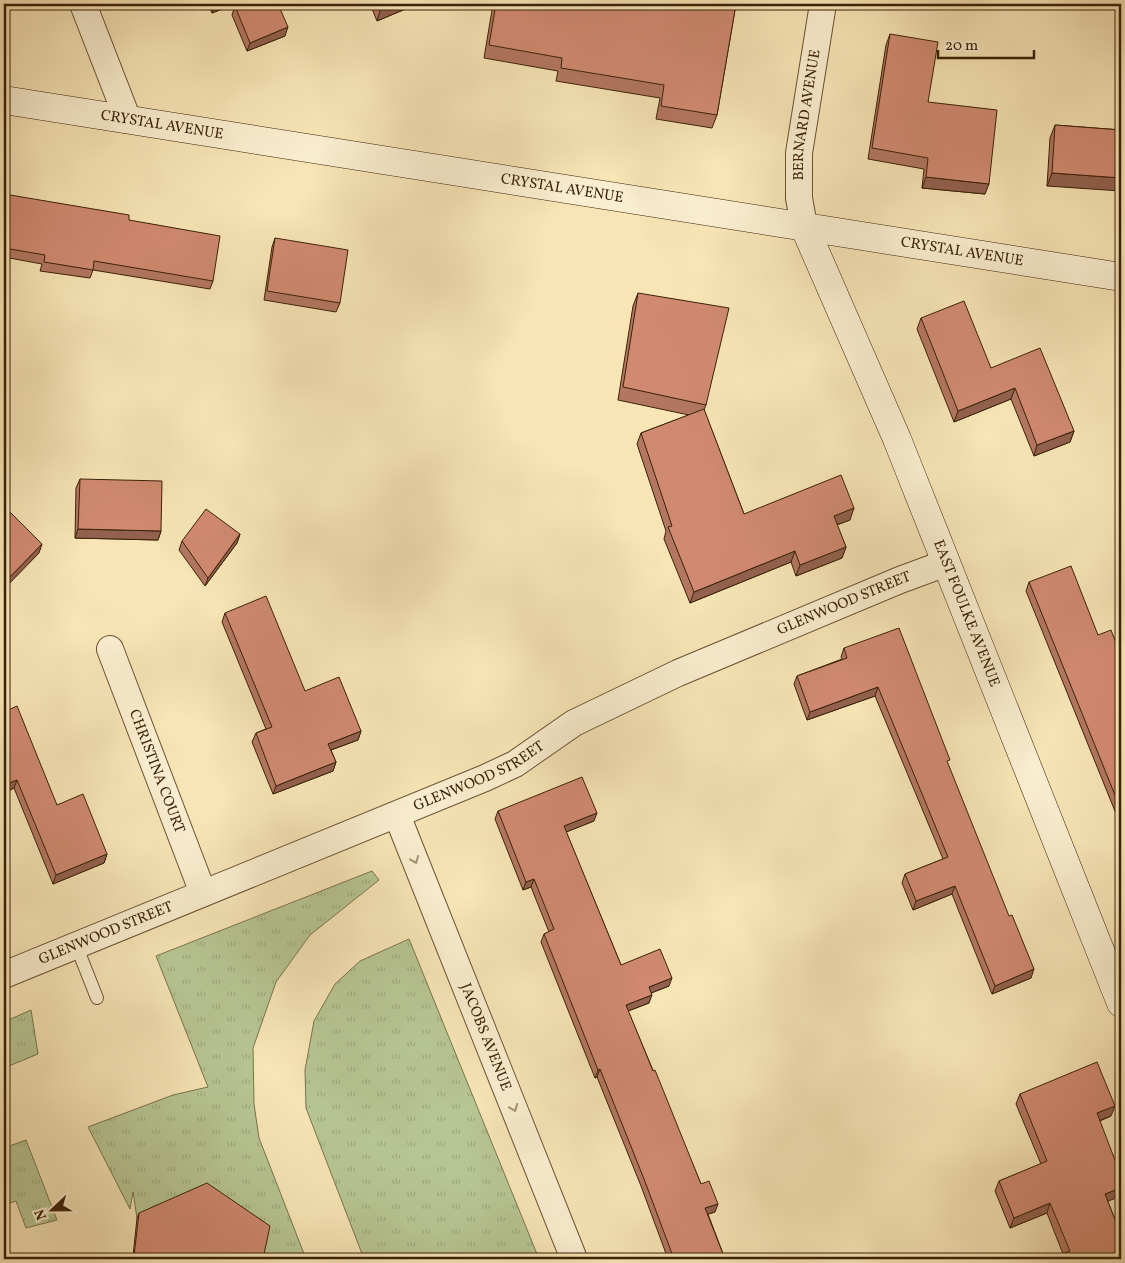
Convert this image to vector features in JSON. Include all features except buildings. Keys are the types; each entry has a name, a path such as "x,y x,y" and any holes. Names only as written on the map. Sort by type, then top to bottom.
{"street":[{"path":"83,4 128,120"},
{"name":"BERNARD AVENUE","path":"804,226 798,198 799,154 823,4"},
{"name":"CRYSTAL AVENUE","path":"4,100 1121,276"},
{"name":"EAST FOULKE AVENUE","path":"804,226 897,439 946,563 1114,963 1121,1002"},
{"name":"GLENWOOD STREET","path":"4,975 485,778 515,764 574,723 678,673 900,580 946,563"},
{"name":"CHRISTINA COURT","path":"110,649 203,893"},
{"name":"JACOBS AVENUE","path":"397,815 574,1259"}],"lane":[{"path":"76,945 97,998"}],"green space":[{"path":"372,871 379,880 310,935 276,982 253,1048 254,1104 259,1138 306,1259 262,1259 137,1218 133,1192 130,1209 88,1127 173,1095 208,1087 156,956"},
{"path":"409,939 539,1259 364,1259 306,1108 305,1070 314,1021 335,984 360,961"},
{"path":"31,1010 38,1054 4,1068 4,1022"},
{"path":"26,1140 57,1220 26,1228 16,1201 4,1205 4,1148"}]}
